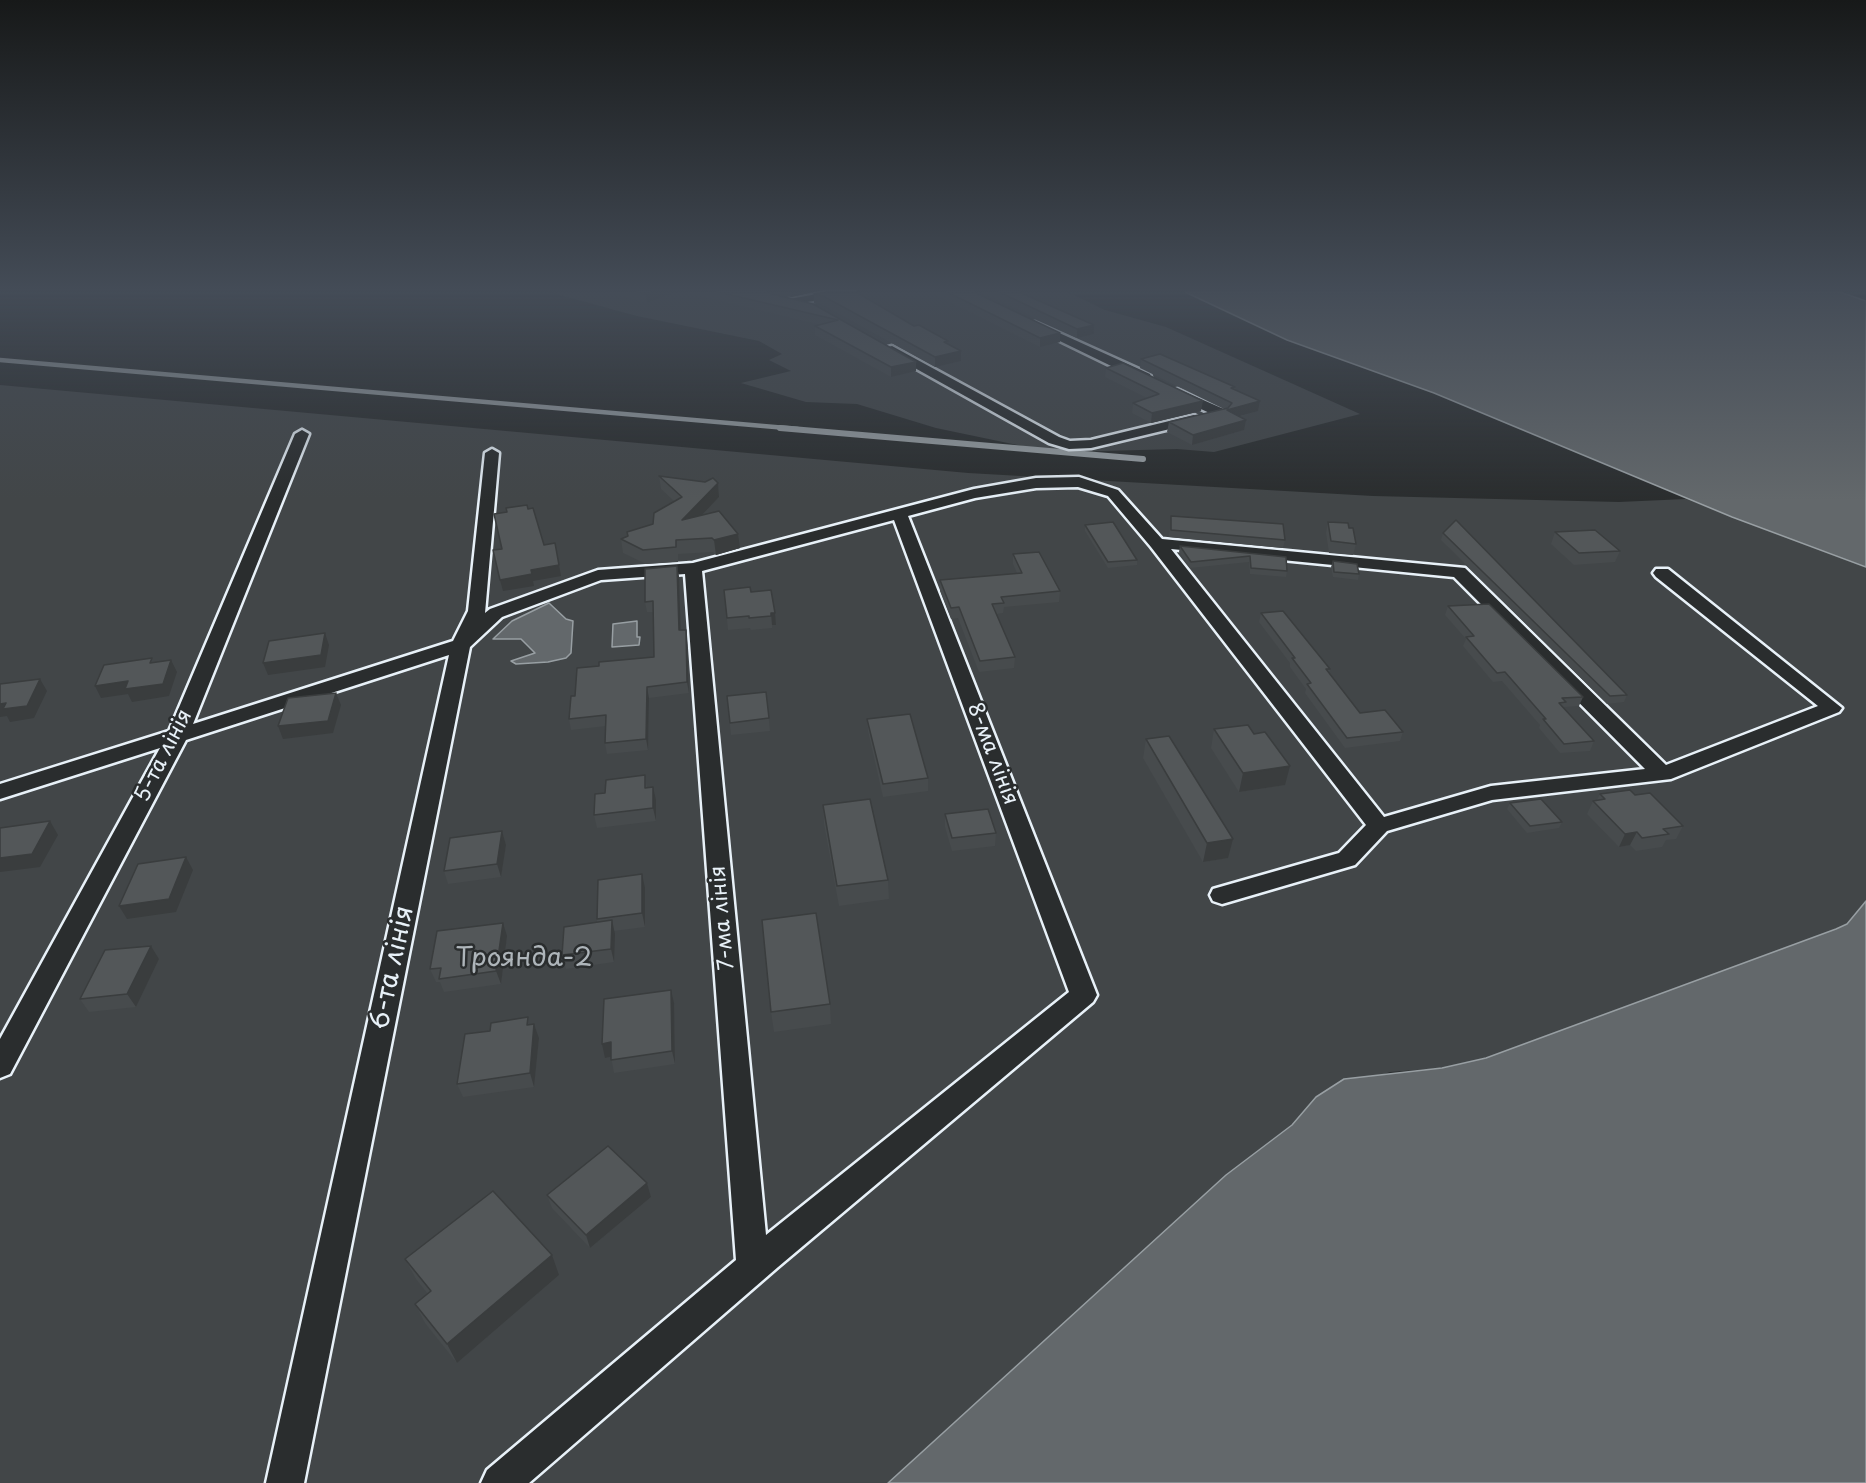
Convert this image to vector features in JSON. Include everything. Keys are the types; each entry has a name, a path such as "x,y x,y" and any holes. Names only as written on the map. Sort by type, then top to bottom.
{"street":[{"path":"913,361 1054,440 1070,445 1091,444 1221,413 1113,361"},
{"name":"5-та лінія","path":"0,1066 178,735 302,434"},
{"name":"6-та лінія","path":"285,1483 461,645 477,611 492,453"},
{"path":"0,792 461,645 496,613 598,575 693,568 974,494 1035,483 1079,482 1113,493 1157,543 1379,826"},
{"name":"8-ма лінія","path":"753,1268 1084,995 899,513"},
{"path":"1157,543 1459,572 1663,774"},
{"name":"7-ма лінія","path":"693,568 753,1268"},
{"path":"1222,895 1347,859 1379,826 1491,793 1663,774 1832,708 1662,573"},
{"path":"500,1483 753,1268"}],"green space":[{"path":"771,361 1242,361 1360,414 1214,452 1177,449 1066,452 1027,447 936,428 857,404 806,402 741,383 791,371"},
{"name":"Троянда-2","path":"0,385 968,473 1373,496 1619,502 1686,499 1866,567 1866,901 1847,924 1836,929 1486,1058 1442,1068 1390,1072 1316,1097 1292,1125 1226,1175 888,1483 0,1483"}],"shaded area":[{"path":"1346,361 1866,361 1866,567 1732,517 1434,393"},
{"path":"549,603 566,619 573,621 571,653 566,658 548,662 516,664 511,661 535,653 521,639 493,639 512,621"},
{"path":"637,621 639,645 612,647 613,624"},
{"path":"1866,901 1866,1483 888,1483 1226,1175 1292,1125 1316,1097 1344,1079 1442,1068 1486,1058 1836,929 1847,924"}],"building":[{"path":"880,361 916,362 891,367"},
{"path":"1146,361 1176,361 1235,387 1231,388 1260,401 1227,410 1246,420 1193,435 1169,422 1228,408 1232,403"},
{"path":"1123,363 1203,401 1152,413 1133,403 1159,394 1106,368"},
{"path":"659,476 705,482 713,478 718,483 682,520 719,511 738,534 714,540 712,538 676,540 676,547 643,550 621,539 628,536 627,532 653,524 654,513 682,497"},
{"path":"527,505 528,509 533,508 544,545 555,543 559,565 531,570 532,574 500,580 493,550 502,549 494,514 507,512 506,508"},
{"path":"1171,516 1283,524 1285,540 1171,530"},
{"path":"1456,520 1627,695 1610,696 1443,533"},
{"path":"1113,522 1137,560 1108,562 1085,525"},
{"path":"1328,522 1348,523 1349,528 1353,528 1356,544 1331,541"},
{"path":"1595,530 1620,551 1579,553 1555,532"},
{"path":"1180,546 1286,557 1287,571 1251,568 1250,556 1191,562"},
{"path":"1039,552 1060,591 1001,597 1004,603 992,604 1015,657 980,661 959,607 951,608 940,580 1022,573 1013,554"},
{"path":"1333,561 1357,564 1359,574 1334,572"},
{"path":"677,566 679,630 686,630 687,682 647,687 646,739 605,743 606,715 569,719 571,696 575,696 577,668 599,666 599,662 654,657 653,601 645,602 645,569"},
{"path":"750,587 751,592 771,590 775,613 771,613 771,616 727,618 724,590"},
{"path":"1489,604 1583,697 1562,698 1566,702 1559,703 1594,741 1564,744 1543,719 1546,719 1505,672 1497,673 1466,637 1474,636 1448,606"},
{"path":"1283,611 1330,669 1326,669 1360,713 1385,710 1403,732 1347,738 1307,684 1311,683 1292,658 1295,658 1261,613"},
{"path":"325,633 321,655 263,663 269,641"},
{"path":"152,658 150,663 171,660 163,684 125,689 128,681 95,686 104,665"},
{"path":"40,679 27,706 3,709 6,703 0,704 0,684"},
{"path":"766,692 769,718 730,723 727,696"},
{"path":"336,693 328,721 278,726 288,698"},
{"path":"910,714 928,778 883,784 867,719"},
{"path":"1248,725 1254,734 1265,732 1290,766 1243,773 1214,729"},
{"path":"1169,736 1233,839 1207,843 1146,739"},
{"path":"645,775 645,788 653,787 653,808 594,815 595,794 605,793 606,780"},
{"path":"1630,790 1635,795 1650,793 1683,826 1663,829 1669,834 1642,838 1637,832 1625,834 1593,801 1605,799 1600,794"},
{"path":"870,799 888,880 837,886 823,805"},
{"path":"1541,799 1562,822 1530,826 1510,803"},
{"path":"988,809 996,833 952,838 945,814"},
{"path":"50,821 32,854 0,858 0,828"},
{"path":"502,831 497,864 444,871 450,838"},
{"path":"186,857 169,899 119,906 138,864"},
{"path":"642,874 642,913 597,919 598,880"},
{"path":"816,913 830,1004 771,1012 762,920"},
{"path":"612,920 611,949 562,955 564,927"},
{"path":"503,923 496,971 439,979 441,968 430,969 437,931"},
{"path":"151,946 127,994 80,999 105,950"},
{"path":"671,990 672,1051 611,1060 611,1042 602,1044 604,999"},
{"path":"528,1017 527,1025 534,1024 530,1073 457,1084 465,1034 490,1031 491,1023"},
{"path":"608,1146 647,1183 586,1235 547,1195"},
{"path":"493,1191 552,1255 447,1344 415,1304 431,1291 405,1259"}],"waterway":[{"path":"14,361 798,429"},
{"path":"780,428 1143,459"}]}
